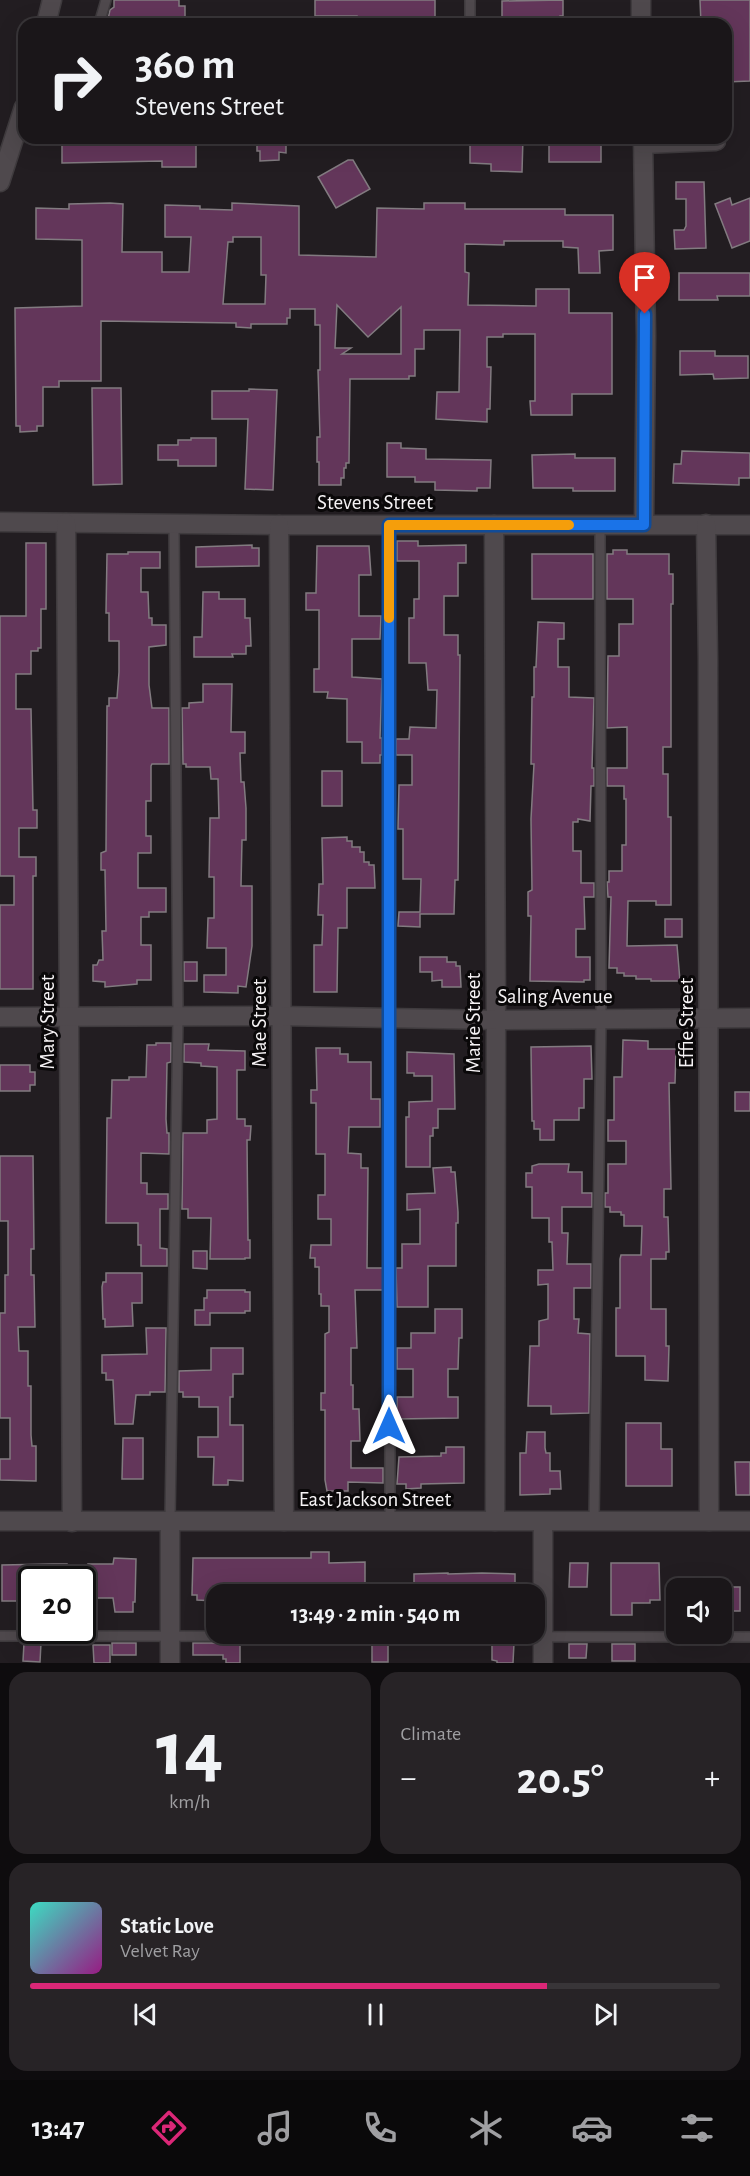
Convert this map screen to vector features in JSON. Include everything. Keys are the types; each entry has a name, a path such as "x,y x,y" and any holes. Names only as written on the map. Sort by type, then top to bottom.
{"street":[{"path":"48,18 52,0"},
{"path":"640,18 641,0"},
{"path":"0,182 18,126"},
{"path":"643,144 646,336 644,525"},
{"name":"Stevens Street","path":"0,522 174,525 750,525"},
{"name":"Mary Street","path":"66,523 72,1521"},
{"name":"Mae Street","path":"279,525 284,1521"},
{"name":"Marie Street","path":"494,525 495,1521"},
{"name":"Effie Street","path":"706,525 709,1521"},
{"name":"Saling Avenue","path":"0,1017 282,1016 496,1020 750,1018"},
{"path":"170,1520 170,1663"},
{"name":"East Jackson Street","path":"0,1521 750,1521"},
{"path":"543,1522 543,1584"},
{"path":"543,1644 543,1663"}],"lane":[{"path":"101,18 106,0"},
{"path":"470,0 470,18"},
{"path":"170,1520 178,1016 174,525"},
{"path":"389,525 390,1521"},
{"path":"594,1521 601,1018 600,525"},
{"path":"0,1636 206,1635"},
{"path":"545,1637 750,1637"}],"building":[{"path":"114,0 179,0 179,6 185,6 185,18 108,18 110,10 114,7"},
{"path":"315,0 435,0 435,18 315,16"},
{"path":"563,0 563,16 560,18 502,18 502,1"},
{"path":"700,0 750,0 750,81 732,82 732,18 701,18"},
{"path":"62,144 196,144 196,167 162,167 162,161 62,163"},
{"path":"257,144 286,144 286,153 279,152 279,160 260,161 260,151 257,151"},
{"path":"470,144 523,144 522,172 491,171 491,164 470,163"},
{"path":"549,144 601,144 601,162 549,162"},
{"path":"348,160 353,160 370,189 336,208 318,177"},
{"path":"676,182 704,182 706,248 675,249 674,230 684,230 686,226 686,199 676,199"},
{"path":"730,198 732,205 750,198 750,241 732,248 715,204"},
{"path":"232,203 299,206 299,255 376,257 377,208 424,209 424,203 465,203 465,209 565,209 565,215 613,215 613,250 599,251 600,273 579,273 578,248 563,247 563,241 504,241 504,245 465,244 465,272 469,273 468,305 536,306 536,289 569,289 569,313 612,313 612,394 572,394 572,415 531,415 530,401 535,401 535,334 503,334 503,337 487,337 487,367 491,367 490,409 487,409 487,422 436,419 437,392 459,392 460,330 424,330 424,349 415,349 415,376 409,376 409,379 350,379 349,463 346,463 346,468 344,468 341,485 319,485 317,437 320,437 318,370 320,370 320,325 315,325 315,309 290,309 287,324 251,324 251,328 236,327 236,323 101,321 101,381 59,381 59,387 43,387 43,426 37,426 37,431 20,432 20,426 16,426 15,308 82,306 82,240 36,239 36,208 69,209 69,204 123,204 122,252 162,252 162,272 189,272 191,237 165,237 165,205 232,210","holes":["233,237 261,237 261,275 266,275 265,304 223,304 228,242 233,242","337,305 368,337 401,307 401,354 342,354 351,348 335,348"]},
{"path":"679,273 750,273 750,296 717,296 718,300 679,300"},
{"path":"680,351 715,351 715,356 748,356 748,378 714,379 713,374 680,375"},
{"path":"92,388 121,388 122,484 93,485"},
{"path":"249,389 277,390 273,490 245,489 248,419 212,419 212,391 249,391"},
{"path":"191,438 216,438 216,466 178,466 178,460 158,460 158,445 178,445 178,440 191,440"},
{"path":"387,443 401,443 401,448 426,449 426,459 491,460 490,488 477,488 477,491 435,490 435,482 415,482 415,477 387,477"},
{"path":"682,451 750,453 750,478 739,478 739,485 673,483 674,464 681,464"},
{"path":"575,454 575,458 615,458 615,491 533,488 532,455"},
{"path":"397,541 418,541 418,546 466,545 466,563 458,563 458,596 444,596 444,635 458,635 458,655 460,655 458,880 455,880 454,914 420,914 420,927 398,926 399,912 420,912 421,879 403,879 403,829 398,829 399,785 412,785 412,755 396,755 396,739 409,739 410,727 436,728 437,690 428,690 426,663 409,663 409,618 414,618 414,599 419,599 419,561 397,561"},
{"path":"26,543 46,543 46,609 41,609 41,648 38,648 38,651 31,651 31,674 16,674 16,709 31,709 33,810 37,810 37,828 19,828 19,857 36,857 36,876 33,876 33,989 0,989 0,905 14,905 14,876 0,876 0,616 26,616"},
{"path":"252,545 252,548 259,548 259,566 196,567 196,547"},
{"path":"317,546 369,546 371,575 359,575 359,616 381,616 380,639 352,639 352,677 382,679 380,738 382,738 382,755 380,755 380,763 362,763 362,742 347,742 347,699 327,698 328,692 314,692 314,669 319,669 319,610 306,610 306,593 316,593"},
{"path":"613,550 627,550 627,554 669,554 669,574 673,574 671,747 663,747 663,774 668,774 668,817 671,817 671,905 656,905 656,901 628,901 627,946 677,945 680,981 636,979 636,976 624,976 624,973 617,973 617,968 609,968 611,897 608,897 607,882 609,882 609,871 622,871 622,845 626,845 626,799 624,799 624,786 607,786 607,768 627,768 627,727 607,728 608,656 619,656 619,624 633,624 633,599 607,599 607,554 613,554"},
{"path":"128,552 160,552 160,568 141,568 141,592 148,592 149,618 152,618 152,625 166,625 166,645 149,647 149,685 152,708 169,708 169,764 152,764 151,766 151,801 146,801 146,836 151,836 151,853 138,853 138,888 166,888 166,912 149,912 149,917 141,917 141,945 151,945 151,980 137,980 137,984 105,987 105,982 93,981 93,965 103,960 102,931 106,931 105,870 101,870 101,853 106,851 107,706 109,706 109,698 117,698 119,672 119,641 109,641 109,613 106,613 107,554 128,554"},
{"path":"532,554 593,554 593,599 532,599"},
{"path":"203,592 219,592 219,599 245,599 245,618 250,618 251,646 246,646 246,654 232,654 233,657 194,657 194,637 202,637"},
{"path":"538,622 564,623 564,639 558,639 558,667 569,667 569,697 594,698 592,768 594,768 594,786 591,786 590,821 578,819 578,822 573,822 573,851 581,851 581,883 594,883 594,897 584,897 585,929 576,929 576,957 590,957 590,980 584,980 584,982 530,981 531,916 528,916 528,892 532,890 531,819 534,764 531,764 532,697 534,697"},
{"path":"203,684 232,684 231,732 245,732 245,753 240,753 241,782 244,782 246,808 246,840 242,840 241,886 252,886 252,946 246,987 238,986 238,993 204,992 204,975 226,975 226,948 207,948 208,918 214,918 214,877 209,877 210,818 219,818 218,779 211,779 210,767 186,767 186,764 183,764 182,708 189,708 189,703 203,702"},
{"path":"322,771 342,771 342,806 322,806"},
{"path":"347,837 347,841 352,841 352,847 360,847 360,852 364,852 364,862 374,865 375,888 347,888 347,928 338,928 337,992 314,992 314,945 322,945 323,915 318,915 319,884 323,884 322,838"},
{"path":"665,919 682,919 682,937 665,937"},
{"path":"420,957 447,957 447,962 456,962 456,966 460,966 461,987 442,987 442,980 432,981 432,972 420,972"},
{"path":"184,962 197,962 197,981 184,981"},
{"path":"623,1040 648,1041 648,1049 676,1049 675,1083 669,1083 671,1189 664,1189 664,1217 668,1217 669,1252 666,1252 666,1259 651,1259 651,1309 666,1309 666,1346 669,1346 668,1381 645,1380 645,1356 616,1356 616,1308 620,1308 620,1259 621,1255 641,1255 642,1226 624,1226 624,1215 621,1215 621,1212 610,1212 610,1207 605,1207 605,1193 608,1193 608,1164 626,1164 626,1141 608,1141 608,1120 614,1120 614,1077 622,1077"},
{"path":"156,1043 171,1043 171,1062 167,1063 166,1119 169,1154 141,1153 141,1183 147,1183 147,1194 168,1194 168,1209 160,1209 160,1248 167,1249 167,1266 141,1266 138,1223 106,1223 107,1118 111,1118 112,1080 146,1077 147,1045 156,1045"},
{"path":"184,1044 209,1044 208,1050 245,1051 245,1070 237,1070 237,1119 245,1119 245,1126 251,1126 250,1140 247,1140 250,1258 210,1259 211,1218 188,1218 188,1209 182,1209 183,1133 207,1133 207,1120 217,1119 217,1067 184,1062"},
{"path":"591,1046 592,1079 584,1079 584,1108 579,1108 579,1120 554,1120 554,1140 540,1140 540,1129 534,1129 534,1121 532,1121 531,1047"},
{"path":"316,1048 340,1048 340,1054 348,1054 348,1062 371,1062 371,1099 380,1099 380,1127 349,1127 348,1153 361,1154 361,1168 368,1168 367,1268 383,1268 383,1290 355,1290 357,1348 351,1348 351,1385 353,1385 353,1409 359,1409 360,1441 351,1441 351,1468 383,1468 383,1483 348,1482 348,1491 327,1491 325,1480 325,1410 321,1410 321,1393 325,1393 325,1334 329,1332 329,1306 321,1306 319,1267 315,1267 315,1258 310,1258 311,1245 331,1245 331,1219 318,1219 318,1195 325,1195 325,1154 316,1154 316,1103 311,1103 311,1090 317,1090"},
{"path":"407,1052 454,1054 455,1109 438,1109 438,1128 433,1128 433,1136 430,1136 430,1167 406,1167 406,1117 409,1117 409,1102 432,1101 432,1076 414,1076 414,1073 407,1073"},
{"path":"0,1065 30,1065 30,1072 35,1072 35,1085 30,1085 30,1091 0,1091"},
{"path":"735,1092 750,1092 750,1111 735,1111"},
{"path":"0,1156 33,1156 34,1249 31,1249 31,1275 34,1275 35,1327 18,1327 19,1351 28,1351 31,1435 32,1446 36,1446 36,1481 0,1480 0,1459 10,1459 10,1418 0,1418 0,1313 5,1313 8,1221 0,1221"},
{"path":"569,1164 568,1172 582,1172 582,1193 592,1193 592,1207 562,1207 562,1233 568,1233 567,1264 591,1264 591,1288 574,1288 574,1319 579,1319 578,1333 590,1334 589,1413 551,1414 551,1406 528,1406 530,1346 539,1346 539,1321 548,1319 548,1284 538,1285 538,1270 553,1270 552,1242 549,1242 549,1218 532,1218 532,1187 526,1187 526,1173 532,1173 532,1166"},
{"path":"451,1167 451,1172 455,1172 458,1212 456,1266 428,1266 428,1307 397,1307 396,1268 402,1268 402,1244 420,1244 420,1209 407,1210 407,1194 435,1193 433,1168"},
{"path":"193,1251 207,1251 207,1269 193,1268"},
{"path":"106,1273 142,1273 142,1303 132,1303 133,1326 105,1327 102,1287 103,1282 106,1282"},
{"path":"207,1290 250,1292 250,1311 210,1313 210,1325 195,1325 195,1310 204,1310"},
{"path":"435,1309 462,1309 462,1338 459,1338 458,1369 448,1369 448,1397 458,1397 458,1418 397,1419 397,1397 413,1397 413,1369 397,1369 397,1348 411,1348 411,1333 435,1333"},
{"path":"146,1328 166,1328 165,1392 136,1395 133,1424 115,1424 113,1380 106,1380 106,1373 102,1373 102,1355 147,1354"},
{"path":"211,1348 243,1348 243,1374 233,1374 230,1425 243,1425 243,1481 228,1480 228,1485 213,1485 214,1457 198,1457 198,1437 218,1437 218,1407 199,1407 199,1397 183,1397 183,1392 179,1392 179,1371 211,1370"},
{"path":"626,1423 661,1423 661,1449 672,1449 672,1486 626,1486"},
{"path":"527,1432 545,1432 546,1453 550,1453 550,1471 560,1471 561,1489 550,1489 550,1494 520,1495 520,1453 526,1453"},
{"path":"123,1438 143,1438 143,1479 122,1479"},
{"path":"446,1447 464,1447 464,1483 421,1484 421,1488 406,1489 406,1484 397,1484 399,1457 441,1456 441,1453 446,1453"},
{"path":"735,1462 750,1462 750,1495 736,1495"},
{"path":"311,1552 329,1552 329,1563 365,1562 365,1584 206,1584 206,1600 197,1600 197,1595 192,1595 193,1558 311,1558"},
{"path":"114,1558 136,1559 133,1612 115,1612 113,1598 96,1598 96,1566 88,1566 88,1564 113,1564"},
{"path":"570,1563 588,1563 587,1587 569,1587"},
{"path":"611,1563 659,1563 660,1600 650,1600 650,1603 632,1603 632,1615 611,1615"},
{"path":"67,1564 67,1566 18,1566 18,1601 2,1601 2,1565"},
{"path":"414,1574 515,1574 515,1584 414,1584"},
{"path":"732,1587 740,1587 740,1611 732,1611"},
{"path":"112,1643 136,1643 136,1655 112,1655"},
{"path":"193,1643 240,1644 240,1663 226,1663 223,1655 193,1655"},
{"path":"24,1644 41,1644 40,1662 23,1661"},
{"path":"372,1644 388,1644 388,1662 372,1662"},
{"path":"492,1644 514,1644 513,1663 497,1663 492,1660"},
{"path":"569,1644 587,1644 586,1658 569,1658"},
{"path":"612,1644 635,1644 635,1661 612,1661"},
{"path":"93,1645 110,1645 110,1663 94,1663"}],"slow traffic":[{"path":"389,618 389,525 569,525"}],"route":[{"path":"389,1426 389,525 644,525 645,314"}]}
